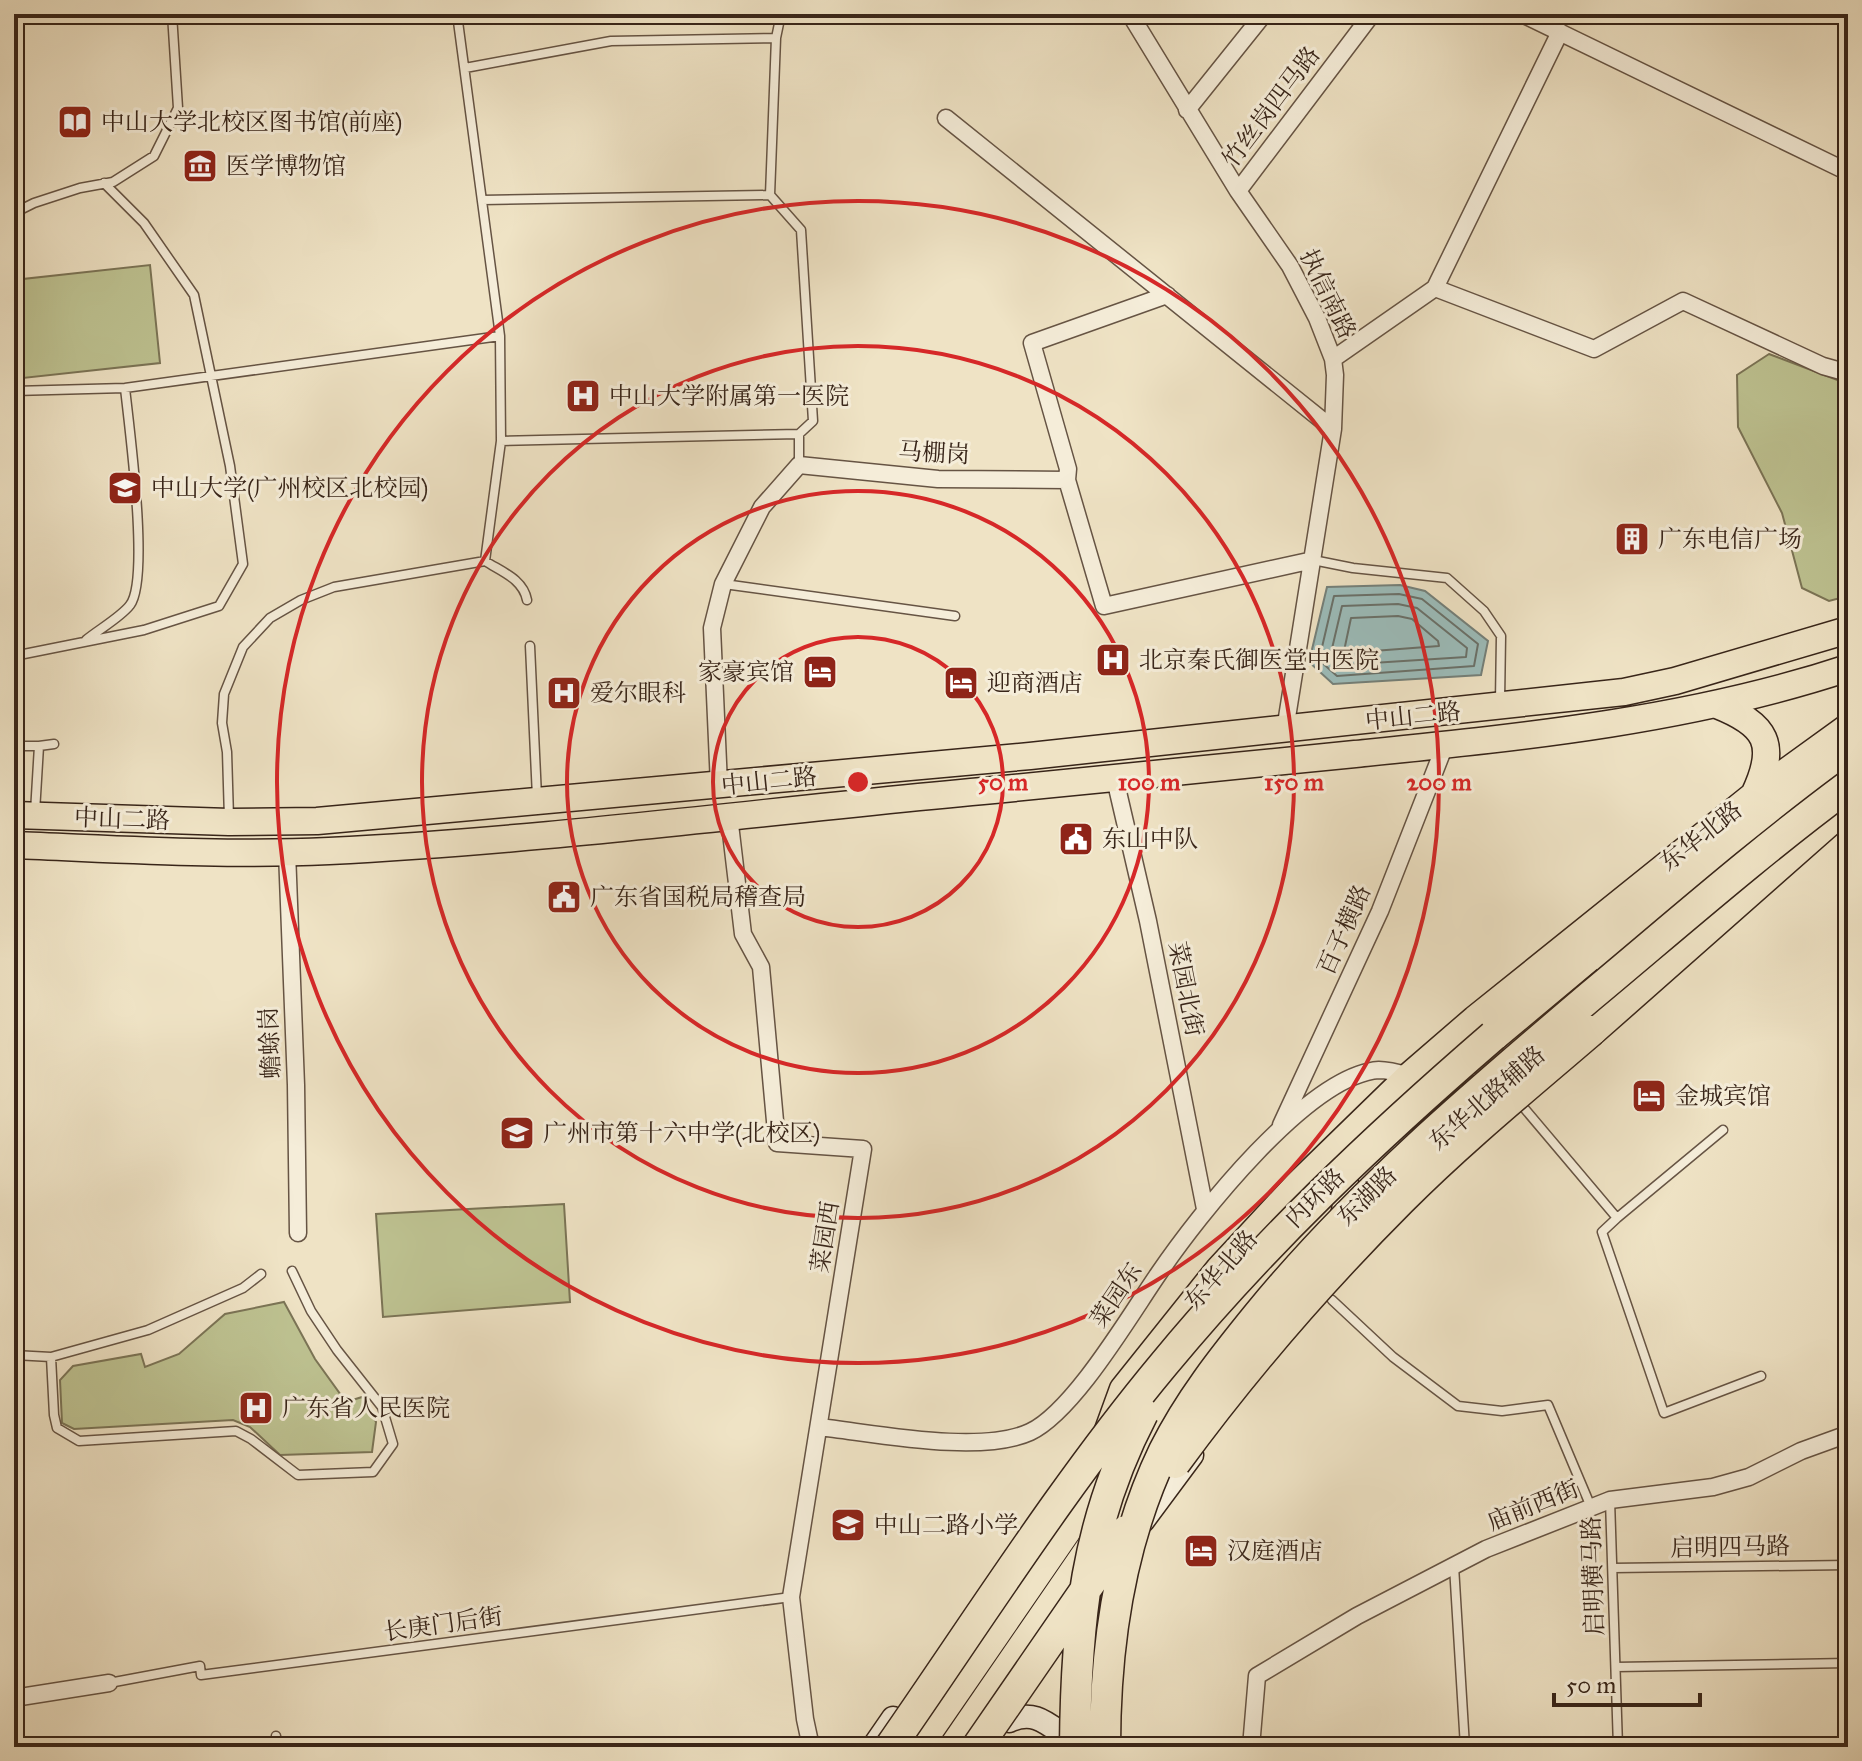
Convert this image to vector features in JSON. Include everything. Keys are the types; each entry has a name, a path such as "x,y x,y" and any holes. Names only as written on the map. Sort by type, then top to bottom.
{"highway":[{"name":"内环路","path":"890,1747 1091,1459 1153,1377 1300,1211 1428,1092 1723,844 1848,752"},
{"name":"东湖路","path":"1105,1747 1107,1674 1114,1618 1135,1525 1153,1475 1177,1427 1229,1352 1312,1252 1436,1129 1731,879 1848,786"},
{"path":"977,1747 1181,1455 1220,1403 1329,1276 1402,1198 1460,1144 1848,804"},
{"path":"1066,1742 1085,1583 1099,1520 1135,1428 1162,1379 1201,1320"}],"main road":[{"name":"中山二路","path":"24,815 218,822 317,821 1285,730 1646,689 1848,630"},
{"name":"中山二路","path":"14,845 287,852 452,842 1115,779 1626,723 1717,705 1848,668"},
{"path":"1717,705 1751,721 1764,739 1765,772 1754,795"},
{"name":"东华北路","path":"873,1747 1123,1389 1219,1269 1297,1185 1409,1076 1475,1019 1754,795 1848,727"},
{"name":"东华北路","path":"952,1747 1193,1394 1273,1293 1361,1195 1443,1110 1491,1066 1693,889 1848,766"},
{"path":"1815,790 1848,786"},
{"name":"东华北路辅路","path":"1137,1529 1254,1375 1403,1210 1494,1124 1691,957 1848,818"},
{"path":"208,852 218,822"},
{"path":"1475,1019 1476,1032 1491,1066 1519,1102"},
{"path":"1361,1195 1423,1104 1422,1091 1409,1076"},
{"path":"1443,1110 1494,1124"},
{"path":"924,1741 1075,1521 1196,1361 1311,1220 1323,1196 1334,1148"},
{"path":"1287,1252 1297,1185"},
{"path":"1066,1742 1064,1643 1067,1579 1075,1521 1123,1389"},
{"path":"1151,1457 1177,1476 1193,1394"},
{"path":"1105,1747 1108,1629 1123,1558 1137,1529"},
{"path":"990,1747 1064,1643 1137,1529"},
{"path":"1009,1721 1028,1715 1038,1717 1066,1742"}],"street":[{"name":"执信南路","path":"1130,14 1238,191 1275,241 1317,318 1333,359 1333,429 1285,730"},
{"path":"1187,110 1264,14"},
{"name":"竹丝岗四马路","path":"1238,191 1372,14"},
{"path":"1522,14 1848,172"},
{"path":"1333,359 1435,288 1560,32"},
{"path":"946,118 1333,429"},
{"path":"1435,288 1594,349 1683,301 1823,366 1848,373"},
{"path":"1167,295 1032,343 1068,469 1067,480 1104,606 1313,560"},
{"path":"719,785 712,628 723,584 762,507 799,465"},
{"name":"马棚岗","path":"799,465 938,479 1067,480"},
{"name":"百子横路","path":"1278,1132 1380,911 1445,745"},
{"name":"菜园北街","path":"1115,779 1148,921 1205,1209"},
{"name":"菜园西","path":"729,816 743,934 761,967 777,1143 863,1149 791,1597 811,1747"},
{"name":"蟾蜍岗","path":"287,852 298,1233"},
{"name":"菜园东","path":"819,1427 983,1442 1009,1440 1032,1431 1048,1420 1084,1381 1205,1209 1278,1132 1320,1096 1340,1084 1377,1070 1409,1076"},
{"name":"庙前西街","path":"1251,1747 1257,1676 1357,1616 1454,1565 1486,1549 1610,1500 1713,1487 1749,1477 1801,1451 1848,1434"},
{"path":"14,1698 109,1683"}],"lane":[{"path":"14,213 69,191 113,182 154,156 178,108 172,14"},
{"path":"457,14 500,336 501,441 485,561"},
{"path":"501,441 799,434 813,421 801,230 770,195 776,38 781,14"},
{"path":"465,68 611,41 776,38"},
{"path":"14,656 144,630 219,606 243,564 230,466 194,295 144,223 104,183"},
{"path":"482,200 770,195"},
{"path":"14,391 125,388 500,336"},
{"path":"84,641 131,605 138,584 137,509 125,388"},
{"path":"799,434 799,465"},
{"path":"1313,560 1353,568 1447,578 1484,611 1501,636 1500,707"},
{"path":"218,822 227,752 222,723 224,694 243,647 270,618 301,600 334,587 485,561 518,582 527,600"},
{"path":"723,584 955,616"},
{"path":"530,646 537,802"},
{"path":"14,746 54,744"},
{"path":"24,815 39,746"},
{"path":"1519,1102 1617,1218"},
{"path":"1723,1130 1602,1232 1664,1413 1761,1376"},
{"path":"51,1357 57,1428 79,1441 236,1431 298,1475 373,1472 393,1444 382,1407 311,1311 292,1271"},
{"path":"14,1355 51,1357 162,1324 243,1288 261,1274"},
{"path":"1332,1300 1393,1357 1458,1406 1502,1411 1548,1405 1591,1508"},
{"name":"启明横马路","path":"1610,1500 1618,1747"},
{"path":"1454,1565 1465,1747"},
{"name":"启明四马路","path":"1613,1568 1848,1565"},
{"name":"长庚门后街","path":"109,1683 200,1666 201,1675 791,1597"},
{"path":"1616,1667 1848,1663"},
{"path":"276,1736 277,1747"}],"green space":[{"path":"150,265 160,363 14,379 14,280"},
{"path":"1769,354 1848,384 1848,596 1829,601 1802,588 1782,513 1738,427 1737,375"},
{"path":"564,1204 570,1302 383,1317 376,1214"},
{"path":"284,1302 315,1359 346,1402 362,1397 376,1422 372,1452 280,1455 250,1427 233,1420 74,1429 62,1423 60,1380 73,1366 141,1354 145,1367 179,1354 225,1314"}],"water":[{"path":"1400,585 1425,591 1488,641 1481,675 1333,684 1309,662 1327,587"}],"place":[{"name":"中山大学北校区图书馆(前座)","path":"75,122"},
{"name":"医学博物馆","path":"200,166"},
{"name":"中山大学附属第一医院","path":"583,396"},
{"name":"中山大学(广州校区北校园)","path":"125,488"},
{"name":"广东电信广场","path":"1632,539"},
{"name":"北京秦氏御医堂中医院","path":"1113,660"},
{"name":"家豪宾馆","path":"820,672"},
{"name":"迎商酒店","path":"961,683"},
{"name":"爱尔眼科","path":"564,693"},
{"name":"东山中队","path":"1076,839"},
{"name":"广东省国税局稽查局","path":"564,897"},
{"name":"金城宾馆","path":"1649,1096"},
{"name":"广州市第十六中学(北校区)","path":"517,1133"},
{"name":"广东省人民医院","path":"256,1408"},
{"name":"中山二路小学","path":"848,1525"},
{"name":"汉庭酒店","path":"1201,1551"}]}
